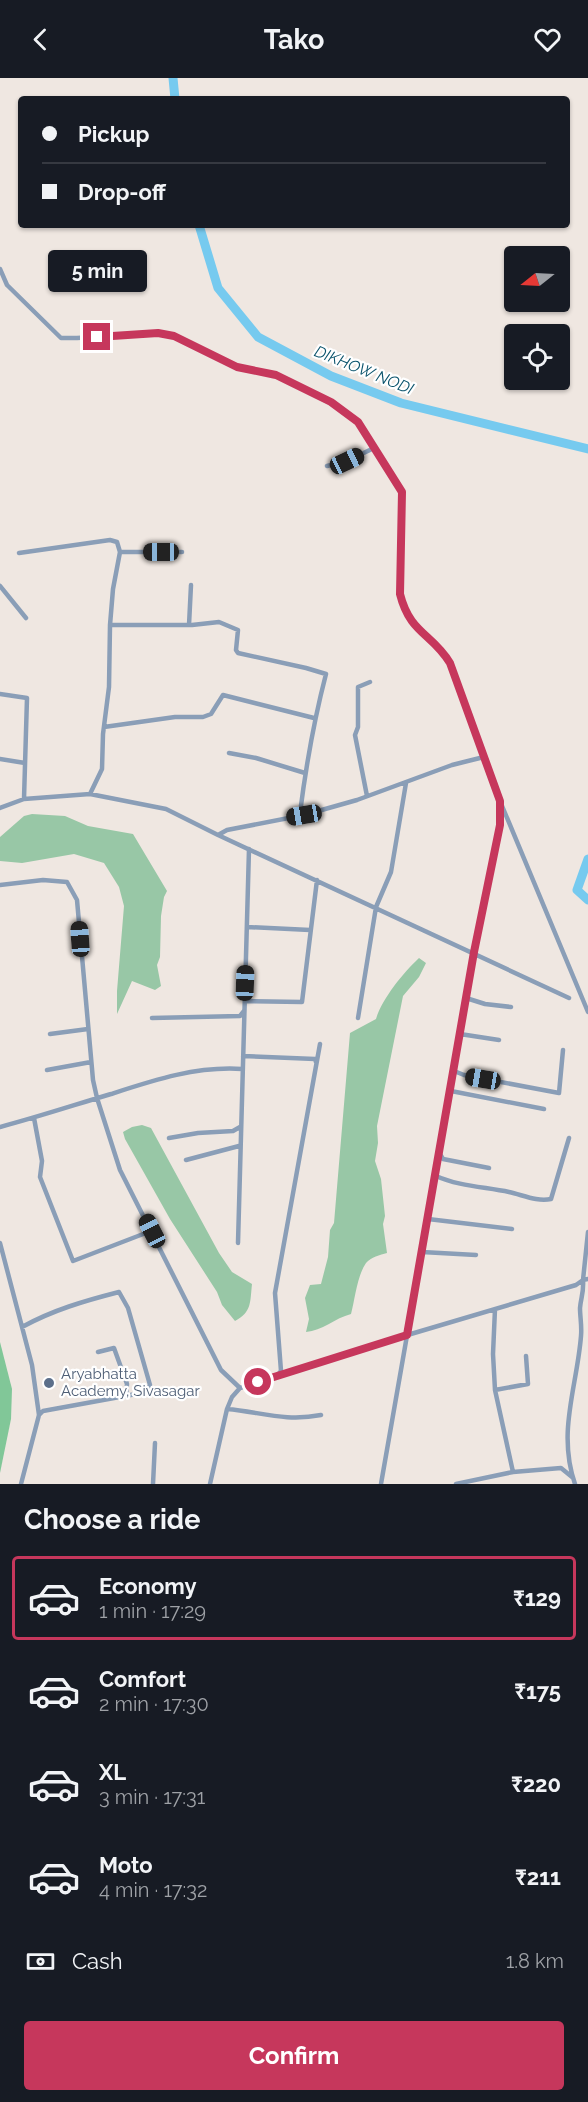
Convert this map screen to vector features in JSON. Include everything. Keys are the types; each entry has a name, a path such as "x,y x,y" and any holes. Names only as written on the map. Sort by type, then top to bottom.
{"street":[{"path":"0,270 7,285 61,338 158,333 174,336 237,367 276,375 331,402 358,422 402,492 400,594 403,608 412,623 444,653 450,663 500,801 588,1012"},
{"path":"327,466 347,461 374,448"},
{"path":"19,553 110,540 117,542 120,552 110,625 109,687 102,769 90,794"},
{"path":"120,552 182,552"},
{"path":"189,625 191,585"},
{"path":"0,586 26,618"},
{"path":"110,625 189,625 221,622 238,630 236,648 238,653 326,674 314,718 305,773 300,813 304,815"},
{"path":"367,796 355,735 358,727 358,687 370,682"},
{"path":"0,694 27,698 24,800"},
{"path":"104,727 175,717 203,717 211,714 223,695 314,718"},
{"path":"229,753 256,758 305,773"},
{"path":"218,836 227,830 304,815 406,783 452,765 484,757"},
{"path":"0,759 25,763"},
{"path":"358,1017 376,907 391,872 406,783"},
{"path":"0,808 24,800 90,794 166,809 218,836 474,952 569,998"},
{"path":"381,1484 474,952 500,825 500,801"},
{"path":"238,1243 249,849"},
{"path":"0,885 43,880 67,882 77,900 91,1062 97,1098 120,1170 221,1370 240,1388"},
{"path":"244,1001 302,1002 317,880"},
{"path":"247,927 310,930"},
{"path":"466,998 485,1004 511,1007"},
{"path":"152,1018 240,1016 244,1011"},
{"path":"50,1034 88,1029"},
{"path":"460,1034 499,1040"},
{"path":"276,1377 281,1371 275,1293 320,1044"},
{"path":"454,1071 464,1075 559,1093 563,1050"},
{"path":"243,1056 315,1059 316,1062"},
{"path":"47,1070 91,1062"},
{"path":"0,1126 34,1118 184,1072 213,1068 242,1069"},
{"path":"451,1091 544,1109"},
{"path":"34,1118 42,1161 40,1177 73,1261 152,1231"},
{"path":"169,1138 198,1133 233,1131 240,1127"},
{"path":"436,1176 543,1201 551,1199 568,1138"},
{"path":"186,1160 239,1146"},
{"path":"440,1154 443,1159 489,1168"},
{"path":"428,1219 512,1228"},
{"path":"575,1484 567,1450 566,1429 581,1335 580,1305 584,1293 588,1232"},
{"path":"0,1243 32,1365 39,1415 21,1484"},
{"path":"422,1252 476,1255"},
{"path":"210,1484 227,1409 232,1397 240,1388 576,1285 585,1279"},
{"path":"22,1327 41,1316 76,1303 119,1292 128,1308 150,1385 147,1392 43,1411 39,1415"},
{"path":"495,1309 493,1354 495,1390 513,1472"},
{"path":"98,1352 114,1348 127,1384 126,1396"},
{"path":"495,1390 528,1384 526,1356"},
{"path":"227,1409 274,1417 303,1419 321,1415"},
{"path":"153,1484 155,1443"},
{"path":"456,1484 513,1472 561,1468 572,1477"}],"green space":[{"path":"32,814 65,816 88,826 133,834 167,891 161,916 160,957 157,965 161,986 155,990 132,981 117,1014 124,906 119,887 104,863 74,854 22,863 0,861 0,837 24,816"},
{"path":"419,958 426,963 419,977 403,996 377,1126 378,1143 375,1161 381,1179 387,1253 373,1258 363,1268 351,1314 306,1332 309,1319 305,1298 310,1285 321,1284 328,1257 330,1230 334,1223 350,1033 376,1019 394,987"},
{"path":"142,1125 151,1128 219,1253 232,1272 252,1284 247,1310 241,1318 235,1321 222,1305 217,1292 170,1219 125,1139 123,1132"},
{"path":"0,1342 12,1389 11,1419 0,1473"}],"waterway":[{"name":"DIKHOW NODI","path":"173,78 175,96"},
{"name":"DIKHOW NODI","path":"200,228 218,288 258,337 331,376 401,403 588,449"},
{"name":"DIKHOW NODI","path":"588,859 577,890 588,900"}],"place":[{"name":"Aryabhatta Academy, Sivasagar","path":"49,1383"}],"route":[{"path":"97,337 158,333 174,336 237,367 276,375 331,402 358,422 402,492 400,594 403,608 412,623 444,653 450,663 500,801 500,825 474,952 407,1335 258,1382"}]}
